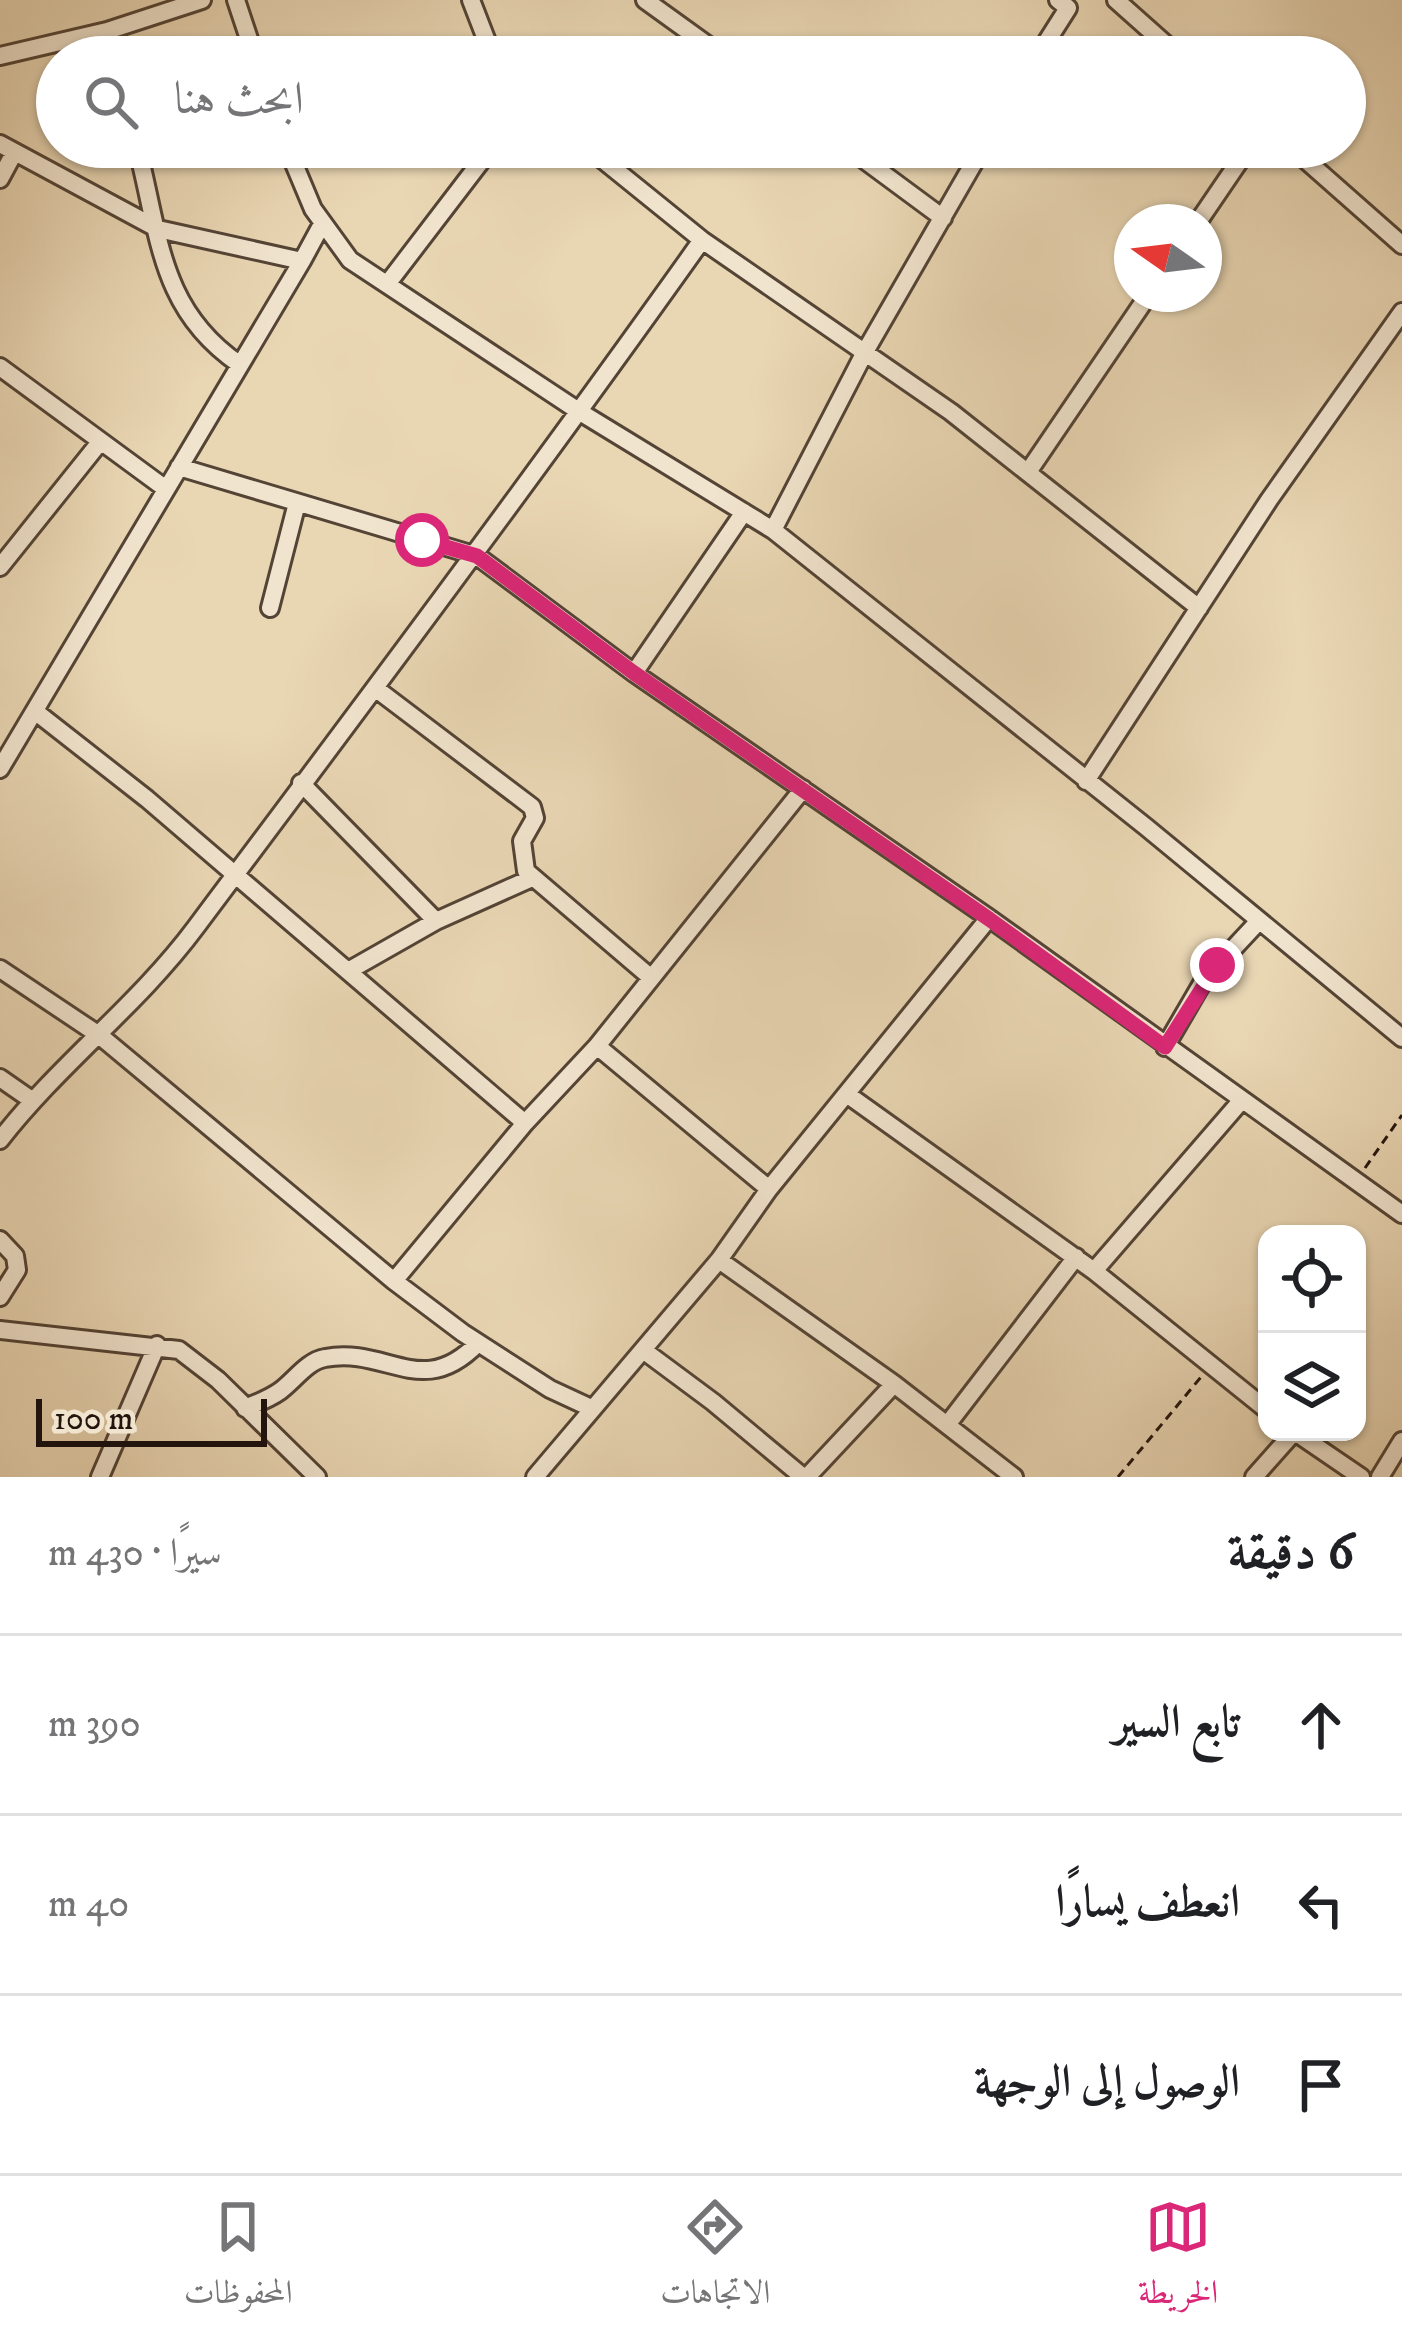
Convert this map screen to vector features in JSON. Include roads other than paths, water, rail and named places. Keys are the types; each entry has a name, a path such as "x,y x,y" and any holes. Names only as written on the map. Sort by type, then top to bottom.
{"street":[{"path":"86,36 202,0"},
{"path":"236,0 248,36"},
{"path":"471,0 485,36"},
{"path":"645,0 695,36"},
{"path":"1116,0 1156,36"},
{"path":"1048,36 1067,2"},
{"path":"107,31 108,36"},
{"path":"0,56 36,48"},
{"path":"0,179 7,148 36,164"},
{"path":"44,168 158,229 302,262"},
{"path":"142,168 180,305 207,340 239,364"},
{"path":"297,168 322,224 350,260 580,412 772,530 1402,1038"},
{"path":"388,283 476,168"},
{"path":"613,168 703,240 866,350 1199,608"},
{"path":"875,168 943,218"},
{"path":"772,530 866,350 971,168"},
{"path":"1210,204 1235,168"},
{"path":"1315,168 1402,245"},
{"path":"0,769 322,224"},
{"path":"0,1139 61,1068 153,980 477,556 703,240"},
{"path":"1028,472 1137,312"},
{"path":"1086,781 1269,500 1402,312"},
{"path":"0,368 166,489"},
{"path":"0,567 100,442"},
{"path":"179,466 477,556 634,673 1402,1214"},
{"path":"270,608 297,503"},
{"path":"634,673 743,512"},
{"path":"375,688 532,807 535,818 522,848 523,864 532,878 650,976"},
{"path":"37,712 233,872 525,1123"},
{"path":"301,783 436,921"},
{"path":"394,1281 525,1123 597,1046 803,789"},
{"path":"348,971 436,921 532,878"},
{"path":"535,1477 719,1260 770,1189 989,919"},
{"path":"1165,1047 1204,980 1258,922"},
{"path":"0,968 99,1035 394,1281 478,1343 550,1389 591,1408"},
{"path":"597,1046 770,1189"},
{"path":"0,1078 33,1101"},
{"path":"848,1095 1076,1257 1258,1403"},
{"path":"1094,1271 1241,1101"},
{"path":"0,1240 11,1250 17,1270 0,1297"},
{"path":"946,1426 1076,1257"},
{"path":"719,1260 894,1384 1014,1477"},
{"path":"0,1330 179,1350 194,1358 317,1477"},
{"path":"245,1408 278,1393 321,1358 428,1371 455,1364 478,1343"},
{"path":"100,1477 157,1346"},
{"path":"643,1350 805,1477 894,1384"},
{"path":"1254,1477 1286,1441"},
{"path":"1307,1441 1361,1477"},
{"path":"1380,1477 1402,1441"}]}
